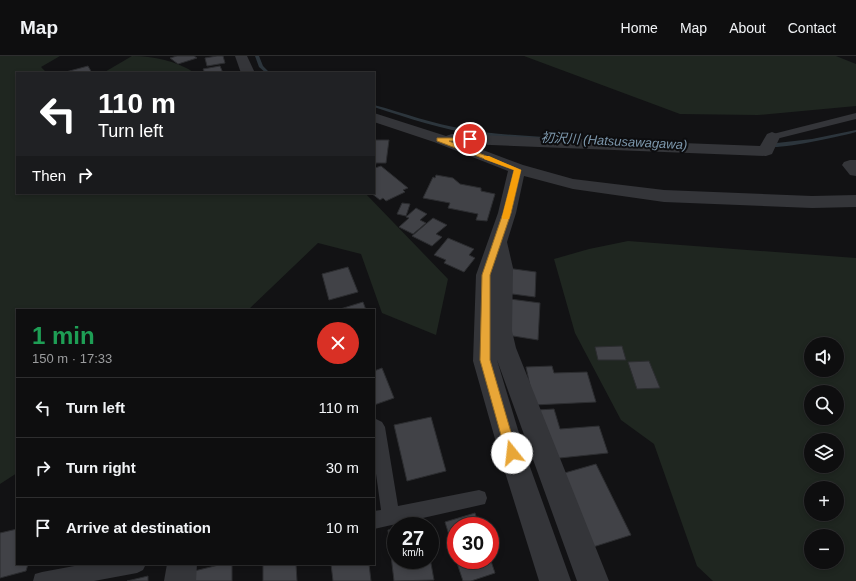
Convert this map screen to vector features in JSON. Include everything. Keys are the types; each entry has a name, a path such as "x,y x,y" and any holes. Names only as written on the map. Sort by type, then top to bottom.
{"street":[{"path":"241,56 247,72"},
{"path":"375,118 439,139 517,170 573,184 664,196 812,202 856,201"},
{"path":"439,139 769,144"},
{"path":"856,165 850,165 856,171"},
{"path":"517,170 507,213 486,275 485,360 512,453 555,581"},
{"path":"497,241 503,268 501,331 504,348 593,581"},
{"path":"180,581 182,565"}],"lane":[{"path":"769,144 856,116"},
{"path":"375,426 377,427 391,517 479,498"},
{"path":"375,520 387,518"},
{"path":"42,581 131,565"}],"shaded area":[{"path":"0,56 60,56 41,67 46,72 16,72 16,194 366,194 448,279 436,335 382,313 361,254 318,243 249,309 16,309 16,474 0,484"},
{"path":"132,56 148,57 173,62 193,72 105,72"},
{"path":"524,56 836,56 856,64 856,106 758,115 680,114"},
{"path":"628,241 856,258 856,581 713,581 697,566 654,444 621,420 575,333 554,259 589,249"}],"building":[{"path":"177,56 194,56 197,58 178,64 170,58"},
{"path":"223,56 225,63 207,66 205,58"},
{"path":"88,66 91,72 66,72"},
{"path":"220,66 223,72 204,72 203,69"},
{"path":"375,140 389,140 386,163 376,163 375,168"},
{"path":"381,166 408,188 403,190 405,192 386,201 383,198 380,200 372,194 375,194 375,168"},
{"path":"436,175 453,178 460,184 481,188 481,191 495,194 487,221 476,220 478,214 448,208 450,203 423,198 433,177 435,178"},
{"path":"402,203 410,204 406,216 397,214"},
{"path":"416,208 427,214 420,220 426,223 413,234 399,227 409,218 406,217"},
{"path":"433,218 447,225 436,234 442,237 432,246 412,236"},
{"path":"448,238 474,249 469,255 475,258 464,272 444,263 446,260 434,255"},
{"path":"348,267 358,292 329,300 322,274"},
{"path":"507,268 536,272 535,297 505,293"},
{"path":"510,299 540,303 538,340 507,335"},
{"path":"363,302 366,309 340,309"},
{"path":"622,346 626,360 598,360 595,347"},
{"path":"649,361 660,388 637,389 628,362"},
{"path":"552,366 554,373 587,372 596,402 534,405 526,367"},
{"path":"382,368 394,398 375,405 375,371"},
{"path":"554,409 560,429 599,426 608,453 550,459 537,410"},
{"path":"431,417 446,471 407,481 394,425"},
{"path":"596,464 631,535 593,547 561,474"},
{"path":"475,513 476,517 462,517"},
{"path":"16,529 16,565 28,565 26,571 0,578 0,533"},
{"path":"219,565 232,565 232,581 190,581 190,572"},
{"path":"263,565 296,565 297,581 263,581"},
{"path":"331,565 369,565 371,581 333,581"},
{"path":"393,569 432,569 434,580 394,581"},
{"path":"459,569 494,569 495,573 471,581 463,581"},
{"path":"148,576 148,581 127,581"}],"waterway":[{"name":"初沢川 (Hatsusawagawa)","path":"257,56 261,67 267,72"},
{"name":"初沢川 (Hatsusawagawa)","path":"375,106 433,124 464,131 500,136 544,138"},
{"name":"初沢川 (Hatsusawagawa)","path":"768,146 790,144 856,131"}],"slow traffic":[{"path":"487,158 517,170 506,217"}],"route":[{"path":"470,139 439,139 517,170 507,213 486,275 485,360 512,453"}]}
